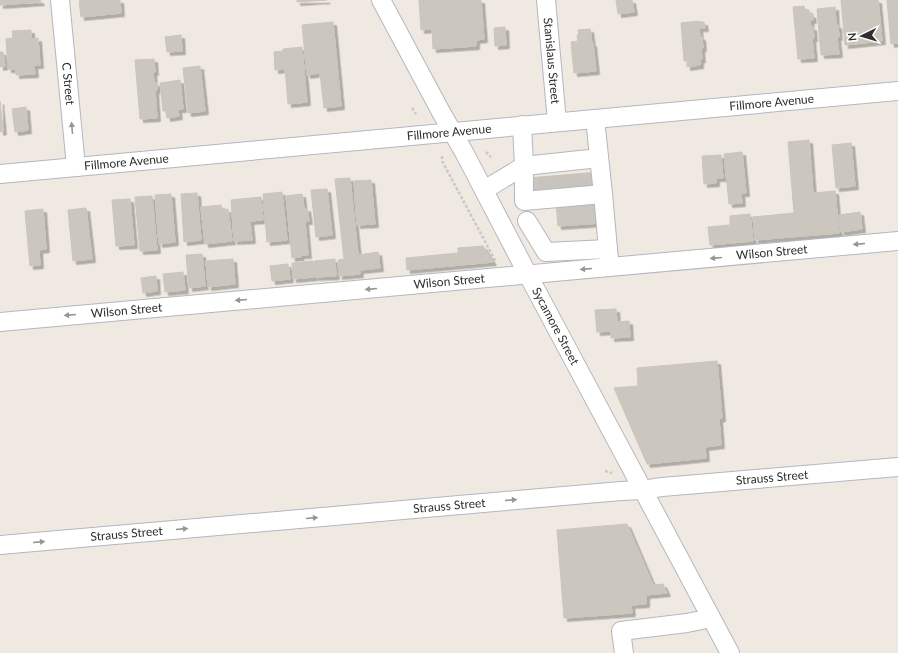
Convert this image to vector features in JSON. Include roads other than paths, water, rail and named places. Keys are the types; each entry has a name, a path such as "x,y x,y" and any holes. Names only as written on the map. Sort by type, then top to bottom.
{"street":[{"name":"C Street","path":"60,0 76,167"},
{"name":"Sycamore Street","path":"381,0 484,190 642,490 730,653"},
{"name":"Stanislaus Street","path":"546,0 557,122"},
{"name":"Fillmore Avenue","path":"0,174 898,91"},
{"path":"595,119 610,267"},
{"path":"522,125 524,202 527,221 546,252 552,272"},
{"path":"524,166 546,184 573,181 599,158"},
{"path":"484,190 524,166"},
{"path":"524,202 546,184 573,181 603,194"},
{"path":"506,232 527,221"},
{"name":"Wilson Street","path":"0,322 898,241"},
{"path":"546,252 608,249"},
{"name":"Strauss Street","path":"0,545 898,467"},
{"path":"624,653 621,631 687,624 711,618"}],"tunnel":[{"path":"581,174 582,191"},
{"path":"564,175 566,192"},
{"path":"546,177 547,194"}]}
